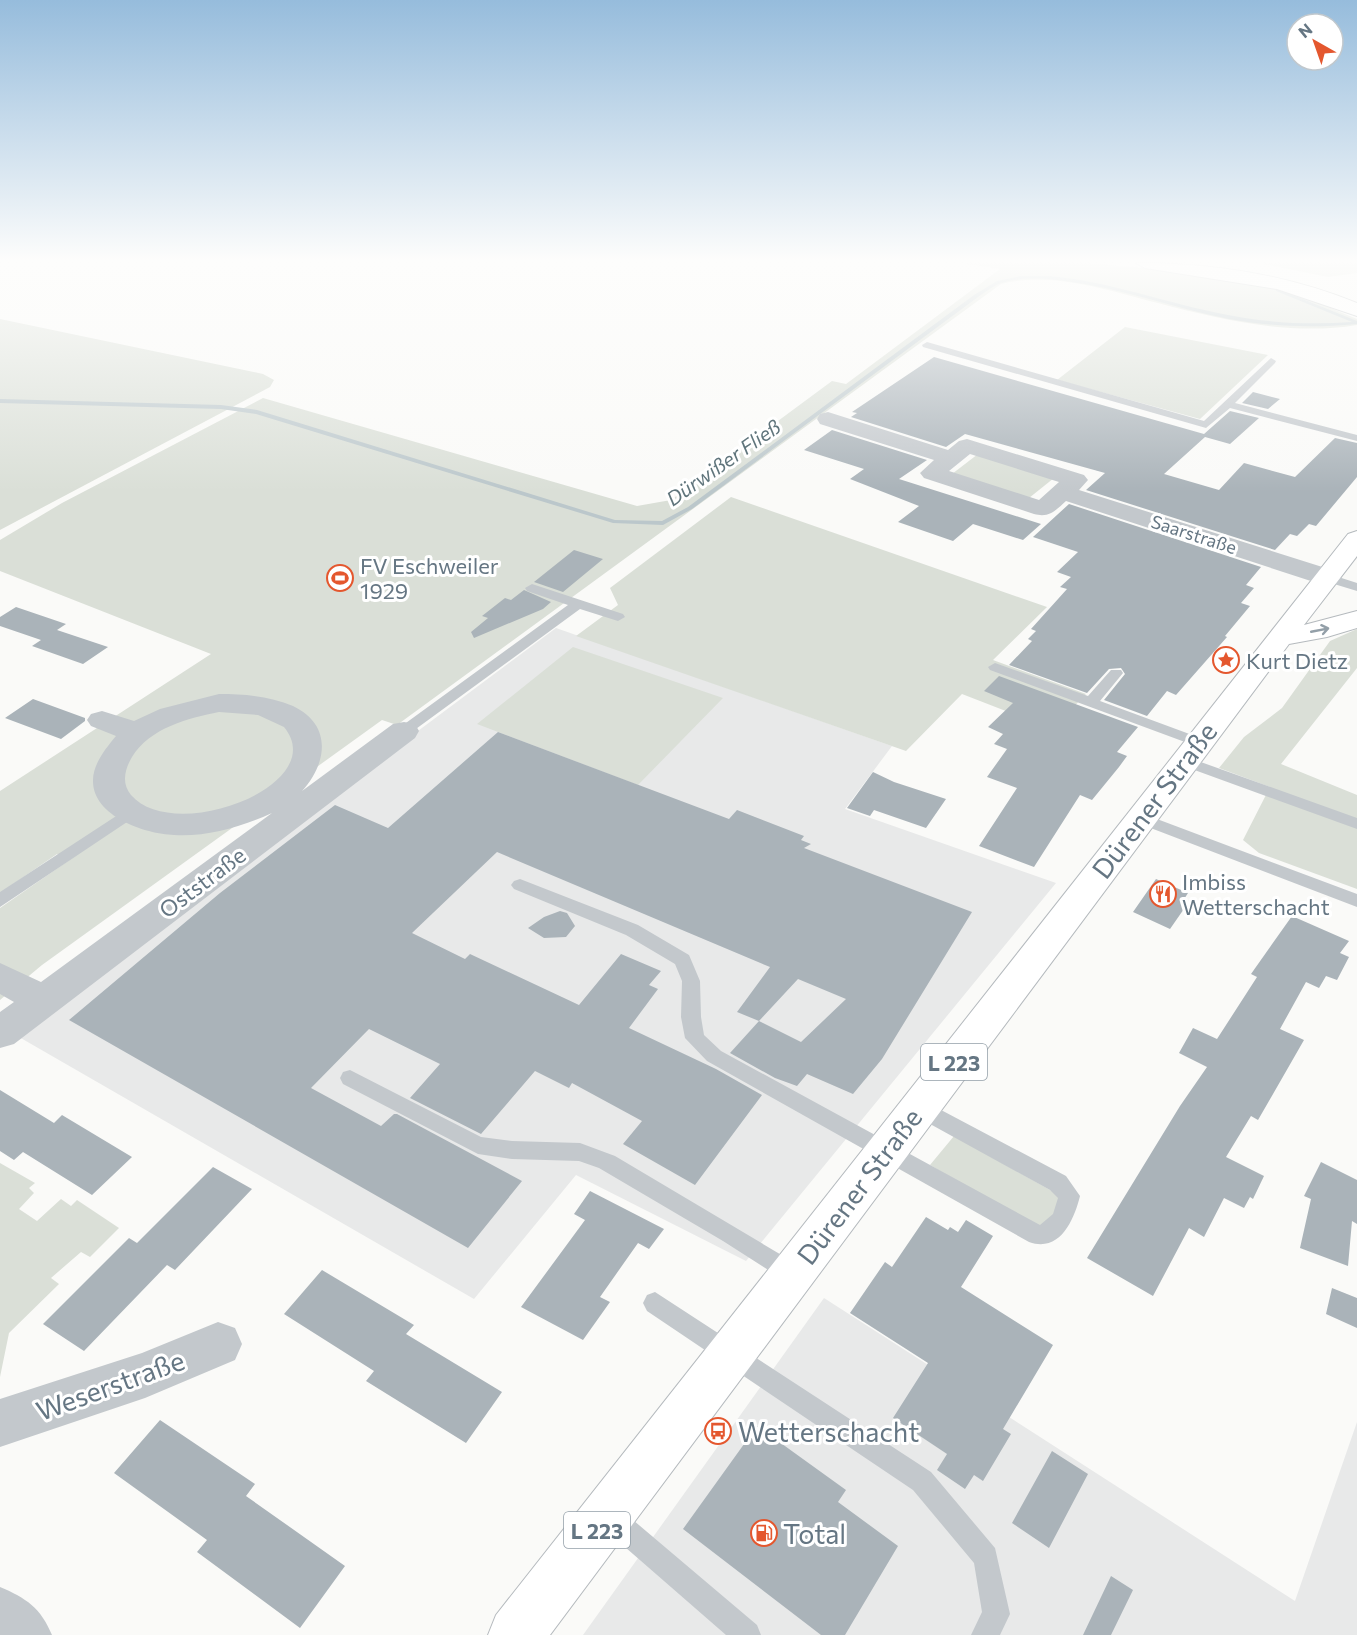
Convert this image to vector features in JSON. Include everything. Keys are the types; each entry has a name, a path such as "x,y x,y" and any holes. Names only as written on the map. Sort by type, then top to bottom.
{"main road":[{"name":"Dürener Straße","path":"516,1635 1191,751 1357,539"},
{"path":"1281,637 1327,629 1357,619"}],"street":[{"path":"828,419 950,458"},
{"path":"967,446 1076,480 1062,492 1043,508 932,473 967,446"},
{"name":"Saarstraße","path":"1062,492 1326,577"},
{"path":"241,703 267,707 292,718 305,731 309,750 290,801 204,823 158,822 130,812 110,790 108,774 118,752 136,733 158,720 198,706 241,703"},
{"path":"102,720 136,733"},
{"name":"Oststraße","path":"0,1033 290,801 404,731"},
{"path":"0,977 42,1000"},
{"name":"Weserstraße","path":"0,1423 145,1376 218,1344"},
{"path":"0,1614 24,1635"}],"lane":[{"path":"927,345 1206,425 1271,361"},
{"path":"1228,404 1357,438"},
{"path":"1326,577 1357,587"},
{"path":"532,588 618,617"},
{"path":"404,731 578,604"},
{"path":"996,667 1091,702 1191,751 1357,824"},
{"path":"1091,702 1116,673"},
{"path":"0,901 130,812"},
{"path":"1141,818 1357,901"},
{"path":"520,885 632,930 682,960 691,981 691,1017 695,1038 702,1048 1037,1235 1046,1235 1064,1219 1069,1196 1058,1183 919,1108"},
{"path":"350,1078 478,1145 512,1150 580,1152 607,1162 731,1234 792,1274"},
{"path":"654,1303 922,1481 986,1557 996,1614 985,1635"},
{"path":"608,1515 747,1635"}],"shaded area":[{"path":"0,339 97,339 263,374 274,380 270,387 0,530"},
{"path":"906,339 925,339 397,725 382,720 42,965 0,1000 0,908 68,861 57,854 0,893 0,791 211,654 0,571 0,540 62,503 263,398 637,506 671,500 832,381 846,384"},
{"path":"1109,339 1188,339 1268,355 1200,419 1057,380"},
{"path":"978,454 1054,478 1029,498 952,474"},
{"path":"731,497 1047,607 993,660 1086,694 1052,729 962,694 906,751 576,636 618,605 610,588"},
{"path":"556,628 892,746 845,809 1056,883 746,1261 576,1175 474,1299 19,1037 119,954"},
{"path":"1357,629 1357,668 1281,764 1357,795 1357,889 1259,853 1243,840 1270,787 1219,768 1244,737 1282,708 1330,641"},
{"path":"573,647 723,698 638,785 477,724"},
{"path":"954,1136 1059,1195 1063,1202 1047,1227 1037,1229 930,1165"},
{"path":"0,1163 35,1183 29,1188 34,1193 19,1209 37,1221 61,1199 71,1206 77,1200 119,1228 90,1257 81,1252 51,1278 59,1284 9,1333 0,1377"},
{"path":"824,1298 1295,1601 1357,1422 1357,1635 583,1635"}],"building":[{"path":"934,357 1204,434 1230,411 1259,418 1230,444 1205,437 1164,474 1219,490 1244,463 1295,477 1335,438 1357,443 1357,477 1316,526 1309,524 1297,536 1290,534 1275,550 1086,490 1105,473 965,434 946,447 851,417 857,413 852,412"},
{"path":"1253,392 1280,399 1268,409 1242,403"},
{"path":"832,430 927,460 899,479 1041,524 1023,540 973,524 953,541 898,522 919,506 850,479 864,469 804,450"},
{"path":"1069,504 1261,567 1246,585 1254,588 1241,603 1250,606 1225,636 1227,637 1176,695 1167,691 1147,716 1104,700 1125,674 1121,668 1109,669 1087,693 1009,665 1032,641 1028,639 1036,631 1031,629 1067,589 1060,587 1071,577 1057,572 1078,552 1033,537"},
{"path":"574,550 603,559 563,592 534,582"},
{"path":"524,590 551,602 543,609 474,638 471,632 488,618 482,616 505,598 511,600"},
{"path":"16,607 66,624 57,630 108,647 83,664 32,646 41,640 0,626 0,617"},
{"path":"999,676 1138,727 1117,752 1127,756 1119,767 1092,800 1080,795 1034,867 979,846 1017,788 987,777 1007,749 994,744 1003,734 988,727 1013,703 984,691"},
{"path":"33,699 85,718 85,721 61,739 5,718"},
{"path":"498,732 729,819 737,810 804,836 801,840 811,844 804,848 972,912 882,1059 853,1094 807,1074 797,1086 775,1078 730,1053 759,1021 737,1012 770,967 497,852 412,933 465,959 470,954 579,1005 621,954 661,971 649,985 658,989 629,1028 716,1069 762,1095 695,1185 623,1144 642,1121 572,1083 569,1088 535,1071 481,1134 410,1098 440,1064 369,1029 311,1088 381,1126 397,1114 522,1181 468,1248 69,1020 220,893 335,805 388,828","holes":["798,979 846,999 801,1042 759,1021"]},
{"path":"873,772 894,782 946,799 926,828 874,810 870,816 847,808"},
{"path":"1156,879 1188,893 1181,904 1186,906 1170,929 1133,912"},
{"path":"560,911 567,913 575,926 566,937 544,938 528,928 544,917"},
{"path":"1292,916 1349,941 1340,953 1349,957 1337,980 1326,976 1319,988 1306,982 1280,1029 1304,1040 1258,1120 1251,1116 1226,1157 1264,1176 1253,1199 1250,1197 1244,1208 1224,1198 1204,1237 1189,1228 1153,1296 1087,1258 1180,1106 1207,1067 1179,1053 1193,1028 1217,1039 1257,977 1251,974"},
{"path":"0,1090 54,1123 62,1115 132,1157 92,1195 23,1152 14,1160 0,1151"},
{"path":"1321,1162 1357,1180 1357,1224 1352,1221 1348,1266 1300,1248 1311,1199 1304,1196"},
{"path":"213,1167 252,1189 175,1270 167,1265 84,1351 43,1324 129,1238 137,1243"},
{"path":"590,1191 664,1229 649,1249 638,1243 600,1297 610,1302 583,1340 521,1307 585,1220 574,1214"},
{"path":"926,1217 948,1230 950,1227 958,1232 966,1220 993,1236 961,1287 1053,1345 1003,1429 1011,1434 983,1481 974,1475 965,1489 937,1470 947,1454 893,1418 928,1363 850,1313 885,1262 892,1267"},
{"path":"322,1270 414,1325 406,1334 502,1392 466,1443 366,1381 374,1371 284,1314"},
{"path":"1332,1288 1357,1298 1357,1328 1326,1314"},
{"path":"160,1420 255,1484 246,1496 345,1566 300,1628 197,1552 207,1540 114,1473"},
{"path":"757,1426 846,1490 838,1502 898,1546 845,1635 821,1635 683,1529"},
{"path":"1052,1451 1088,1474 1049,1548 1012,1523"},
{"path":"1111,1576 1133,1590 1111,1635 1083,1635"}],"waterway":[{"name":"Dürwißer Fließ","path":"0,401 221,407 257,412 615,522 663,523 690,508 918,339"}],"place":[{"name":"FV Eschweiler 1929","path":"340,578"},
{"name":"Kurt Dietz","path":"1226,660"},
{"name":"Imbiss Wetterschacht","path":"1163,894"},
{"name":"Wetterschacht","path":"718,1431"},
{"name":"Total","path":"764,1533"}]}
